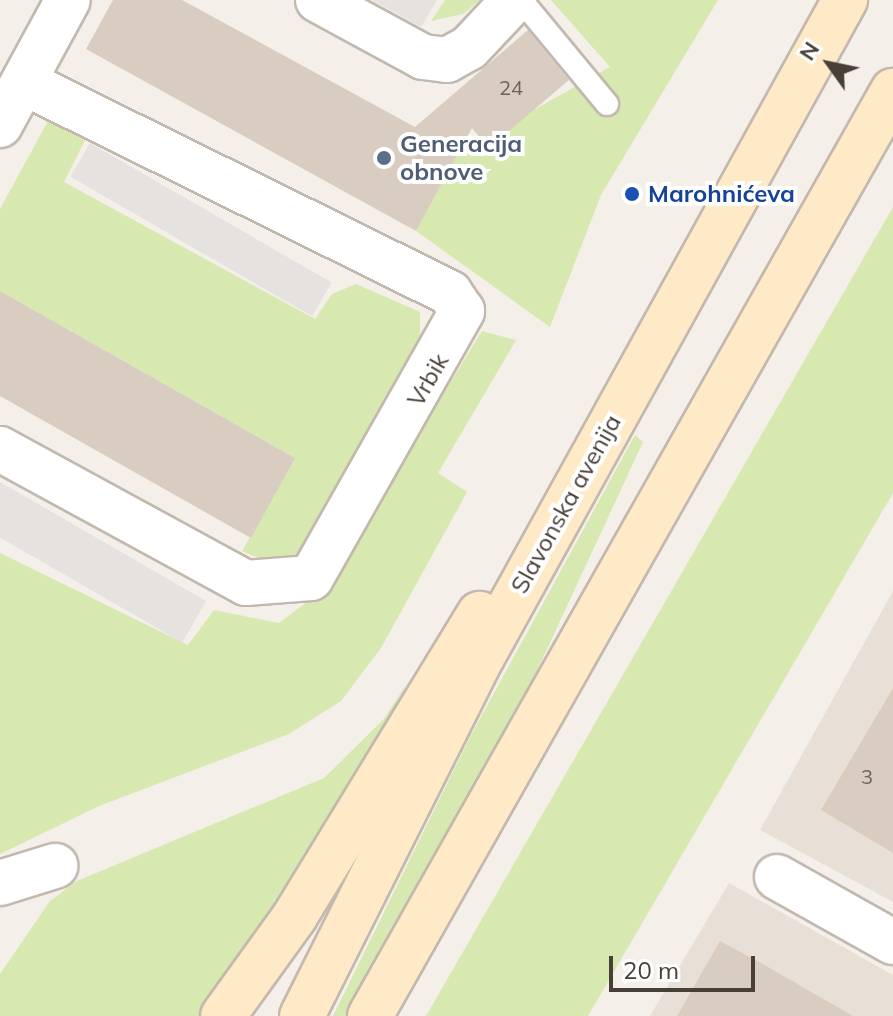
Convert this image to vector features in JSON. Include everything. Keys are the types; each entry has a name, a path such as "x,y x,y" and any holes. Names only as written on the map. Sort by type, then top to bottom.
{"main road":[{"name":"Slavonska avenija","path":"302,1016 557,520 845,0"},
{"path":"370,1016 893,91"},
{"path":"223,1016 295,916 436,676 557,520"},
{"path":"401,1016 446,883"}],"street":[{"path":"0,125 68,0"},
{"path":"318,0 423,57 447,60 469,48 514,0"},
{"name":"Vrbik","path":"0,449 246,583 311,578 462,311 450,293 24,82"},
{"path":"0,883 55,866"},
{"path":"777,877 893,942"}],"lane":[{"path":"521,0 607,104"}],"shaded area":[{"path":"372,0 437,0 421,27"},
{"path":"90,143 332,282 312,316 70,177"},
{"path":"0,482 206,601 182,643 0,537"},
{"path":"893,591 893,902 760,830"},
{"path":"729,883 893,975 893,1016 650,1016"}],"green space":[{"path":"445,0 480,0 463,14 431,21"},
{"path":"551,0 718,0 601,195 550,327 416,231 459,152 610,67"},
{"path":"48,121 86,138 64,182 315,319 332,294 356,284 420,312 420,347 307,550 290,561 274,565 242,551 295,458 0,291 0,209"},
{"path":"893,207 893,493 588,1016 426,1016"},
{"path":"482,331 516,340 438,473 467,492 381,648 341,701 289,734 99,806 0,854 0,553 188,645 214,610 279,623 323,590"},
{"path":"635,435 643,442 511,727 347,1016 333,1016 470,737"},
{"path":"408,682 332,820 199,1016 0,1016 0,974 50,901 77,881 324,778 383,720"}],"building":[{"path":"113,0 182,0 415,127 528,30 569,80 489,148 472,128 416,231 86,49"},
{"path":"0,291 295,458 251,538 0,396"},
{"path":"893,688 893,853 821,810"},
{"path":"720,941 761,963 853,1016 677,1016"}],"place":[{"name":"Generacija obnove","path":"384,158"},
{"name":"Marohnićeva","path":"632,194"}]}
